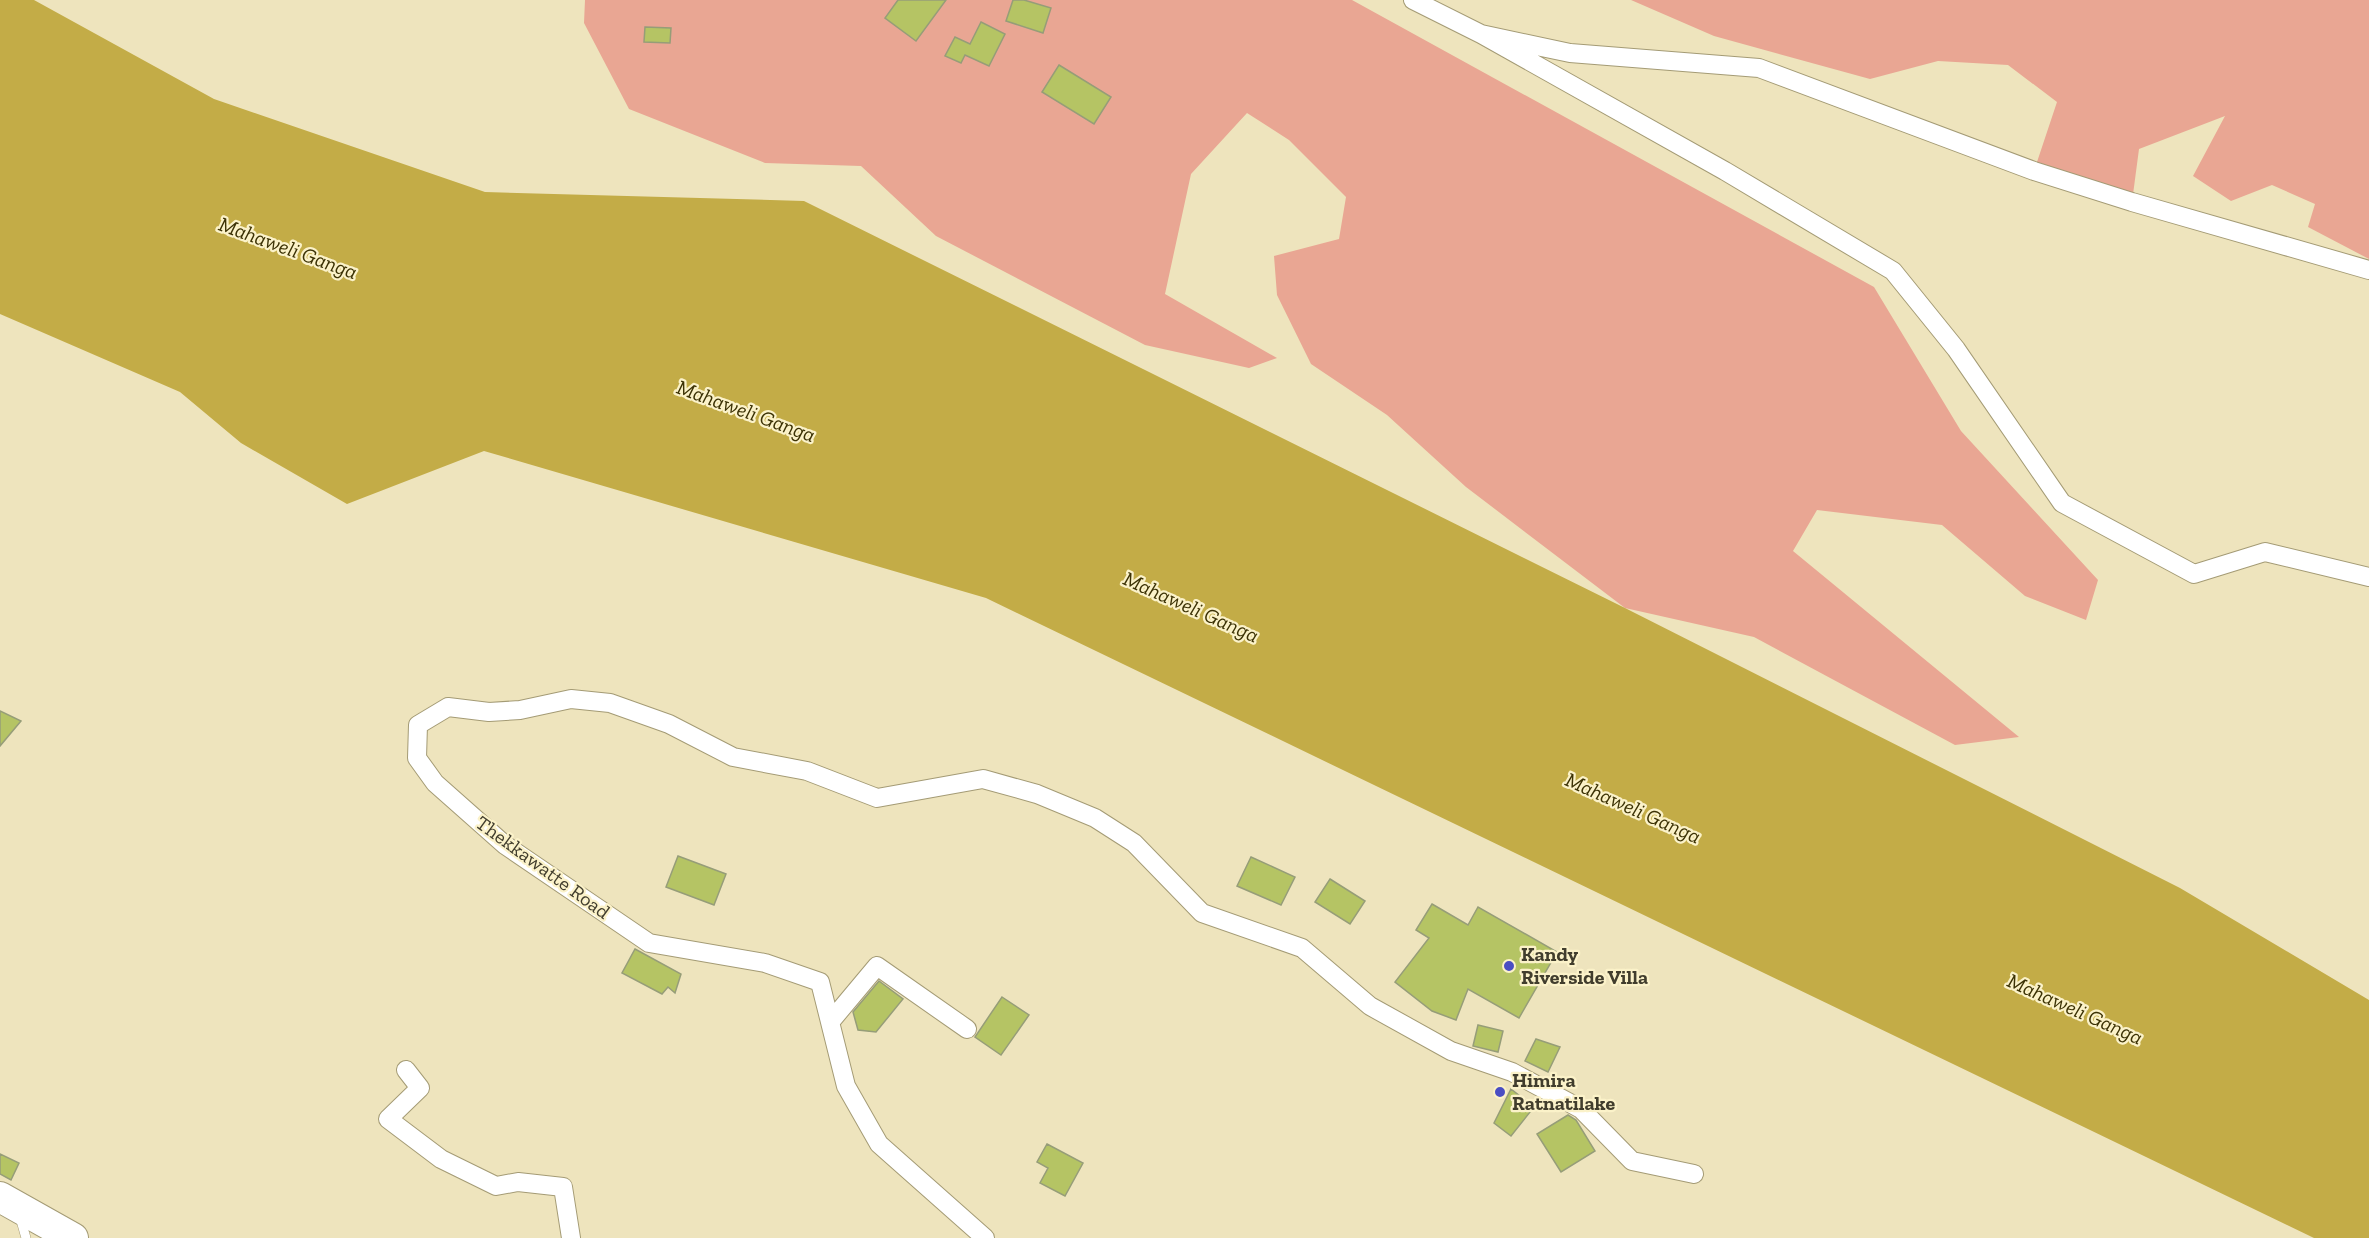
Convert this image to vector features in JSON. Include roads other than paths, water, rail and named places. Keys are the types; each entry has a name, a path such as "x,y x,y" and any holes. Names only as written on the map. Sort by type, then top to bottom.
{"highway":[{"path":"8,1201 73,1238"}],"street":[{"path":"1413,0 1481,34 1725,171 1893,271 1956,349 2062,503 2194,574 2265,552 2337,567 2369,577"},
{"path":"1481,34 1570,53 1759,68 2034,171 2132,202 2369,270"},
{"name":"Thekkawatte Road","path":"985,1238 879,1144 846,1086 820,982 765,963 649,943 505,845 429,775 417,758 418,725 448,707 489,712 510,711 571,699 610,704 669,724 733,757 807,771 877,798 983,779 1036,794 1095,818 1134,843 1202,913 1302,948 1370,1006 1451,1051 1512,1072 1581,1109 1632,1161 1694,1173"},
{"path":"831,1022 877,966 967,1029"},
{"path":"406,1070 420,1088 388,1119 441,1159 496,1186 518,1182 563,1187 571,1238"}],"lane":[{"path":"8,1201 26,1238"}],"water":[{"name":"Mahaweli Ganga","path":"0,0 34,0 214,99 485,192 804,201 1625,608 2180,888 2369,1000 2369,1238 2314,1238 986,598 484,451 347,504 241,443 180,392 0,314"}],"place":[{"name":"Kandy Riverside Villa","path":"1509,966"},
{"name":"Himira Ratnatilake","path":"1500,1092"}]}
